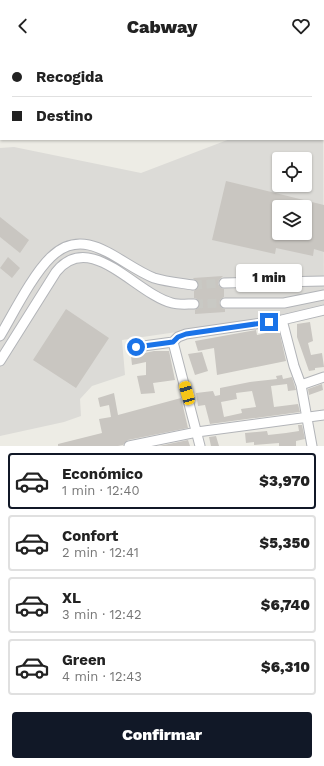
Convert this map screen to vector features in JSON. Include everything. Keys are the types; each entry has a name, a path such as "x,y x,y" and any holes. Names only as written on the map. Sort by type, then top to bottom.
{"street":[{"path":"0,336 41,268 60,249 72,244 85,244 98,247 155,278 193,285"},
{"path":"0,361 56,272 62,264 71,259 80,257 90,258 103,263 162,299 173,304 194,304"},
{"path":"224,283 324,281"},
{"path":"224,303 284,303 324,295"},
{"path":"136,347 173,342 178,337 186,334 282,320 324,310"},
{"path":"282,320 294,366 301,385 312,446"},
{"path":"173,342 200,446"},
{"path":"301,385 324,377"},
{"path":"129,446 197,432 324,415"}],"shaded area":[{"path":"227,140 323,140 324,306 310,310 218,326 122,340 125,375 92,386 80,399 81,416 64,422 0,436 0,148 14,147 141,173"}],"building":[{"path":"226,181 304,200 272,200 272,240 312,240 312,202 324,205 324,252 314,249 313,256 276,248 275,254 212,240"},
{"path":"0,217 29,240 20,253 0,237"},
{"path":"8,257 20,268 12,278 0,268"},
{"path":"223,276 219,280 218,284 224,289 224,297 219,303 222,308 225,309 225,312 195,314 195,310 200,304 197,299 194,298 194,291 199,286 193,278"},
{"path":"66,309 109,338 76,388 33,360"},
{"path":"310,322 313,341 308,343 311,355 322,353 324,367 315,368 315,370 309,371 297,337 297,324"},
{"path":"256,330 257,335 279,330 286,361 217,375 214,348 198,351 195,341"},
{"path":"154,351 169,351 175,380 153,383 155,393 141,394 137,376 146,375 146,362 132,365 131,356"},
{"path":"202,352 208,371 195,375 188,354"},
{"path":"282,375 283,379 292,377 296,390 288,391 287,384 271,386 274,407 298,404 300,412 210,424 205,405 198,406 196,393 213,391 215,396 220,395 220,388 250,382 277,379 276,376","holes":["252,391 256,407 241,409 242,413 224,417 221,402 237,399 236,393"]},
{"path":"322,384 323,390 309,395 308,389"},
{"path":"114,393 118,415 181,398 188,428 128,440 123,445 118,446 58,446 58,444 102,433 99,419 111,417 109,405 100,407 98,398"},
{"path":"298,425 302,425 305,439 296,441 296,446 279,446 279,443 254,445 254,442 246,443 245,433 267,431 268,435 286,433 299,431"},
{"path":"216,436 219,446 211,446 209,437"},
{"path":"188,440 190,446 159,446"}],"tunnel":[{"path":"193,285 224,283"},
{"path":"194,304 225,303"}],"route":[{"path":"136,347 173,342 178,337 186,334 269,322"}]}
